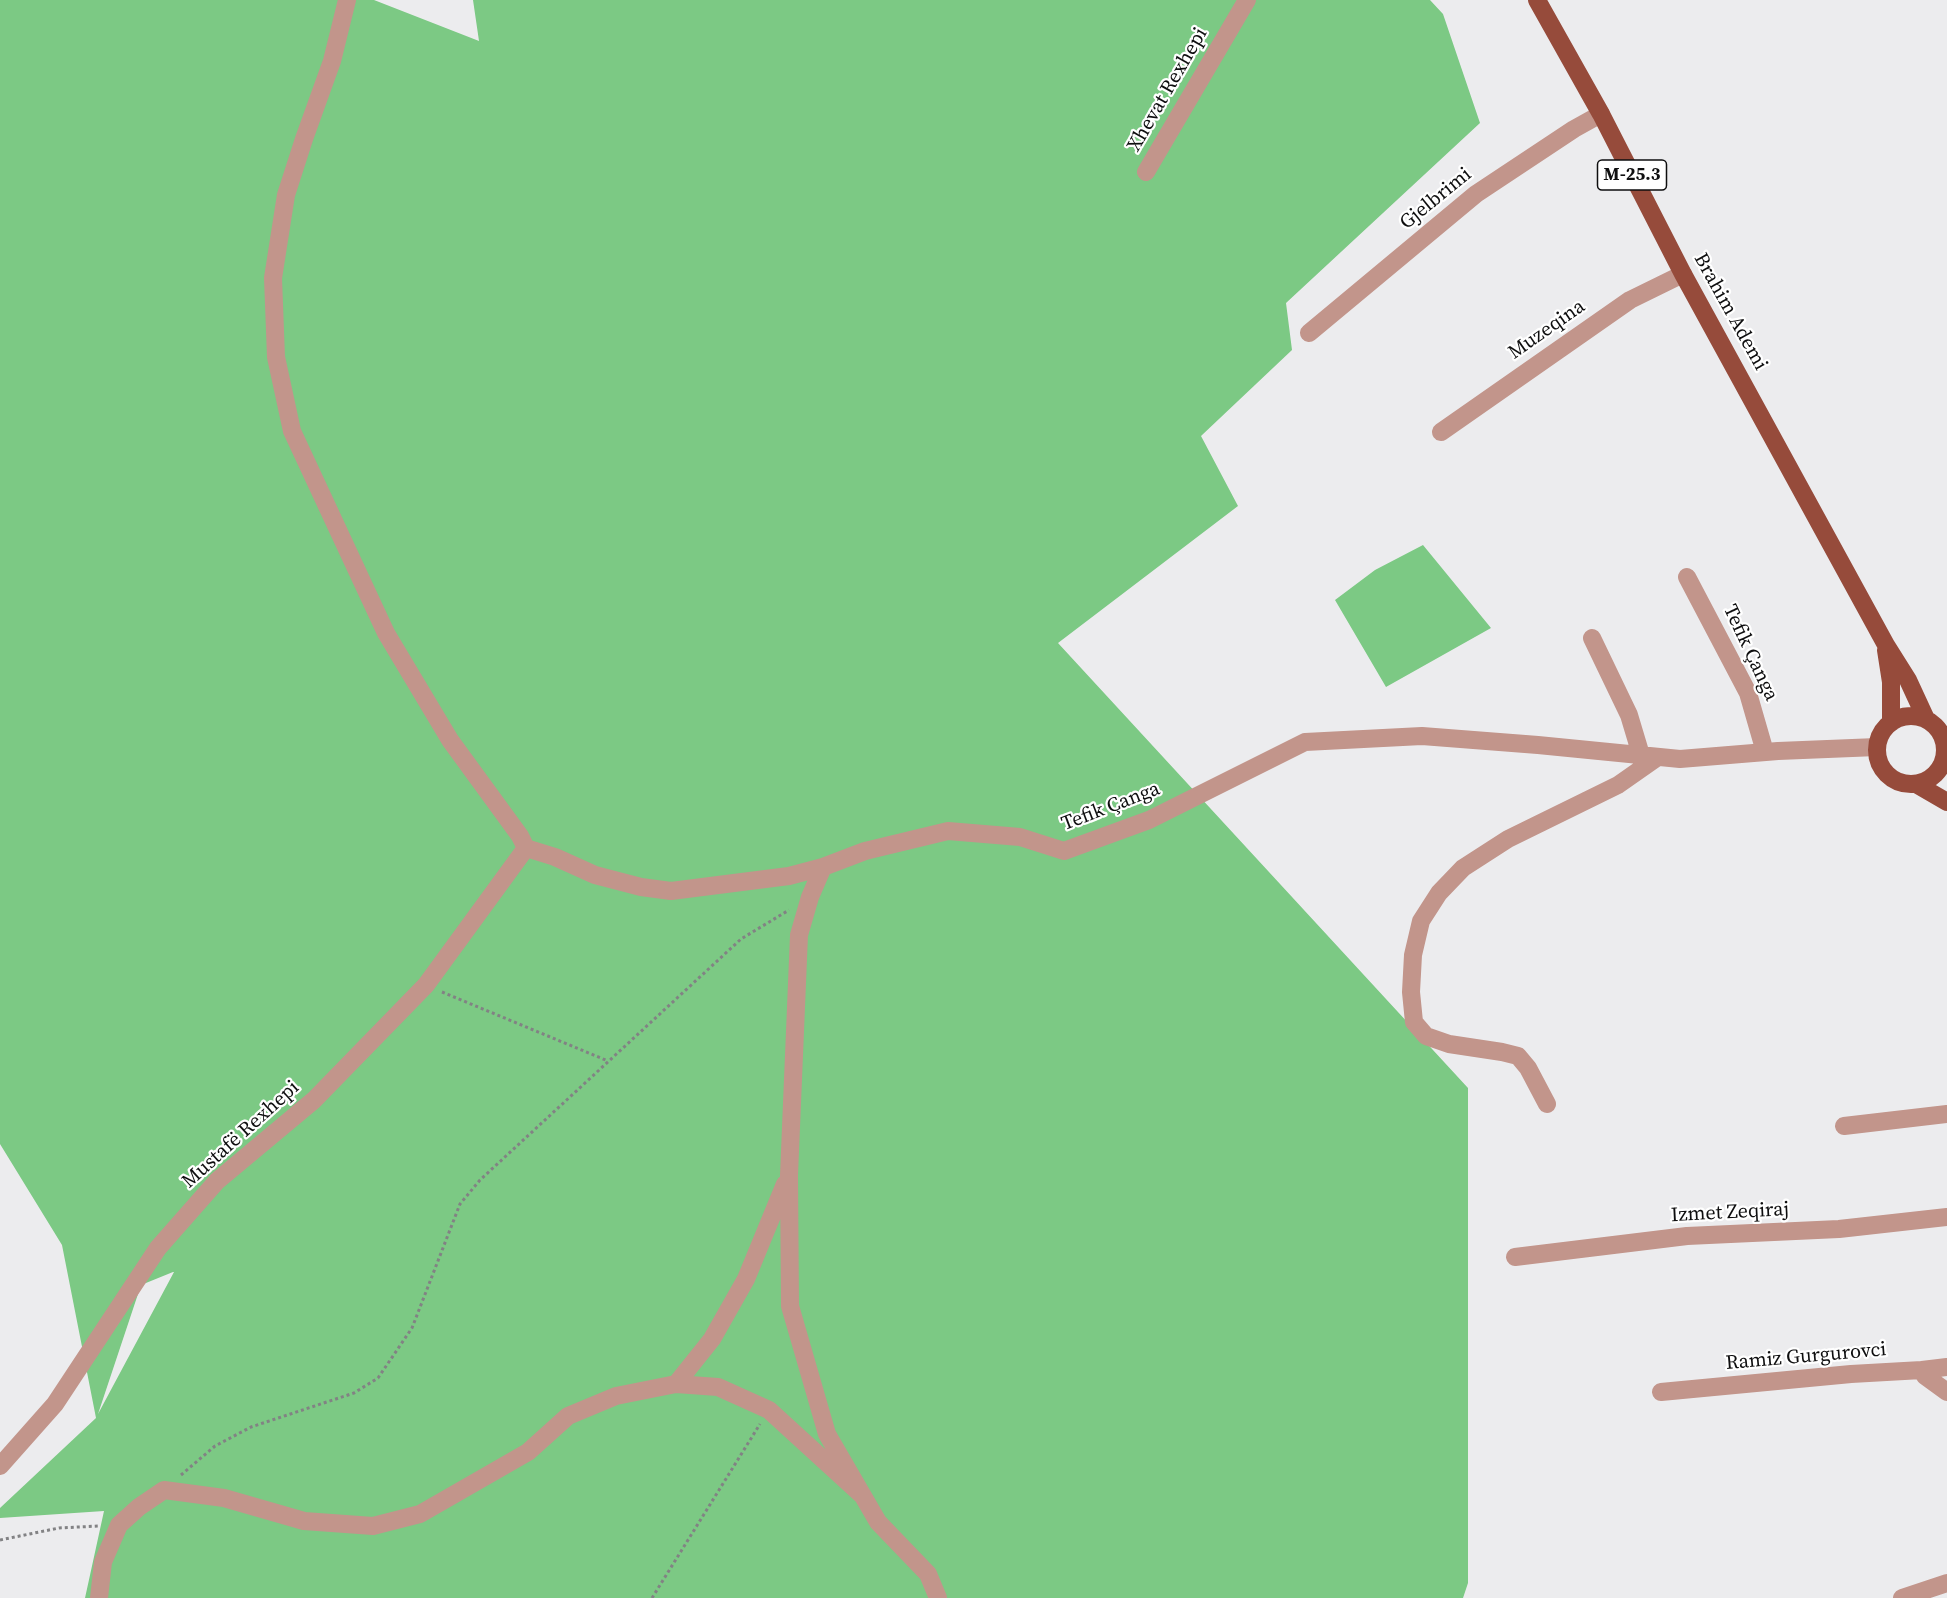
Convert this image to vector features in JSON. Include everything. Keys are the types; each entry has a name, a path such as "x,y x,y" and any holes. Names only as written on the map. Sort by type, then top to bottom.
{"main road":[{"name":"Brahim Ademi","path":"1537,0 1601,114 1683,274 1886,645 1908,680 1926,719"},
{"name":"Brahim Ademi","path":"1886,645 1891,682 1891,723"},
{"path":"1916,784 1933,777 1939,770 1946,756 1946,746 1940,731 1926,719 1905,716 1891,723 1880,735 1878,759 1886,773 1900,782 1916,784 1947,802"}],"street":[{"path":"347,0 332,61 286,195 273,278 276,357 292,431 386,633 450,740 520,836 526,848"},
{"name":"Xhevat Rexhepi","path":"1146,172 1247,0"},
{"name":"Gjelbrimi","path":"1309,333 1476,194 1574,129 1601,114"},
{"name":"Muzeqina","path":"1441,432 1630,300 1683,274"},
{"name":"Tefik Çanga","path":"1687,577 1748,693 1765,752"},
{"path":"1547,1104 1528,1068 1518,1056 1426,1036 1414,1022 1411,992 1413,955 1421,921 1439,893 1463,868 1508,839 1618,785 1650,756 1592,639"},
{"name":"Tefik Çanga","path":"526,848 555,857 595,875 641,887 671,891 789,876 824,867 865,851 948,831 1020,837 1064,851 1149,820 1305,742 1422,736 1680,759 1765,752 1878,747"},
{"name":"Mustafë Rexhepi","path":"0,1466 55,1404 159,1248 217,1181 314,1100 426,985 526,848"},
{"path":"824,867 810,897 799,934 789,1175 790,1306 827,1434 878,1522 928,1574 938,1598"},
{"path":"1844,1126 1947,1114"},
{"path":"676,1384 712,1339 746,1279 789,1175"},
{"name":"Izmet Zeqiraj","path":"1515,1257 1687,1236 1839,1230 1947,1217"},
{"name":"Ramiz Gurgurovci","path":"1661,1392 1851,1374 1947,1368"},
{"path":"1922,1370 1925,1376 1947,1392"},
{"path":"99,1598 103,1562 119,1525 139,1507 164,1490 224,1498 304,1521 373,1526 420,1514 528,1452 568,1416 616,1396 676,1384 718,1387 769,1410 862,1495"},
{"path":"1902,1598 1947,1583"}],"path":[{"path":"164,1490 215,1446 251,1427 354,1393 378,1378 412,1328 460,1204 480,1180 741,939 810,897"},
{"path":"426,985 608,1061"},
{"path":"652,1598 769,1410"},
{"path":"0,1540 59,1528 119,1525"}],"green space":[{"path":"0,0 374,0 479,41 473,0 1430,0 1443,14 1480,123 1286,303 1292,350 1201,436 1238,506 1058,643 1468,1088 1468,1583 1463,1598 85,1598 104,1511 0,1518 0,1508 96,1418 62,1245 0,1144","holes":["174,1272 98,1414 141,1285"]},
{"path":"1423,545 1491,628 1386,687 1335,600 1375,570"}]}
